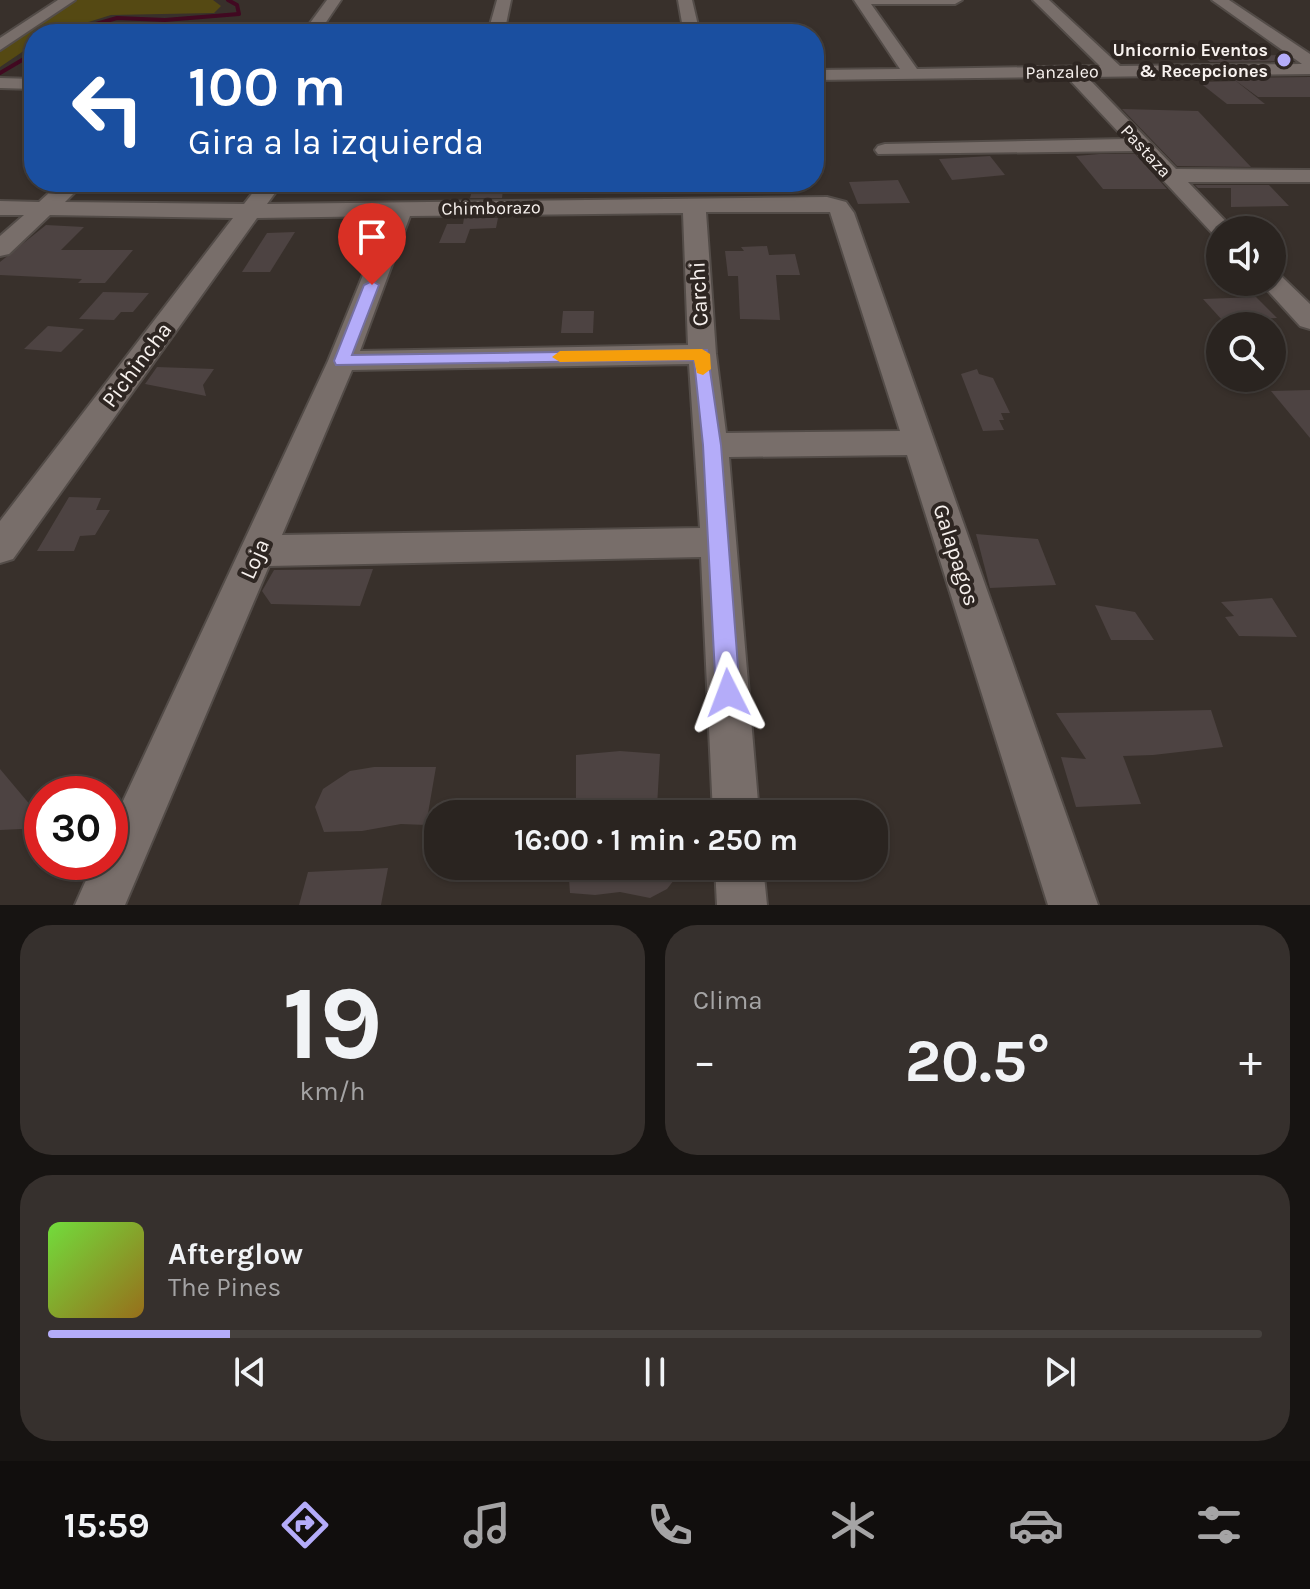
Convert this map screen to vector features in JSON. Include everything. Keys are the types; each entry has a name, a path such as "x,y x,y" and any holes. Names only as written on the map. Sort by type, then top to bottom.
{"street":[{"path":"32,24 68,0"},
{"path":"317,24 334,0"},
{"path":"494,24 504,0"},
{"path":"685,0 690,24"},
{"path":"861,0 955,0"},
{"path":"861,0 912,74"},
{"path":"1040,0 1115,71"},
{"path":"1219,0 1310,62"},
{"path":"0,45 24,29"},
{"name":"Panzaleo","path":"824,75 1310,69"},
{"name":"Pastaza","path":"1072,72 1209,216"},
{"path":"2,83 24,84"},
{"path":"885,150 1141,145"},
{"path":"1169,175 1310,176"},
{"path":"0,249 62,192"},
{"name":"Pichincha","path":"0,548 265,192"},
{"name":"Chimborazo","path":"0,208 251,211 827,204 838,207"},
{"name":"Carchi","path":"694,205 735,800"},
{"name":"Galapagos","path":"838,207 843,213 1073,905"},
{"name":"Loja","path":"100,905 342,361 401,209"},
{"path":"1286,295 1310,320"},
{"path":"342,361 702,354"},
{"path":"712,445 919,443"},
{"path":"258,551 719,542"},
{"path":"740,880 742,905"}],"shaded area":[{"path":"77,0 213,0 221,6 214,13 111,15 82,24 39,24"},
{"path":"24,34 24,51 0,67 0,49"}],"building":[{"path":"1284,55 1293,61 1210,62 1203,57"},
{"path":"1310,77 1310,97 1258,97 1232,78"},
{"path":"1236,81 1265,104 1227,104 1199,82"},
{"path":"1122,109 1198,111 1251,167 1177,166"},
{"path":"1135,154 1167,189 1103,189 1076,156"},
{"path":"990,156 1005,175 952,180 939,159"},
{"path":"898,180 910,203 858,204 849,182"},
{"path":"1195,185 1269,185 1289,206 1231,207 1231,188 1198,188"},
{"path":"472,192 503,192 502,198 470,198"},
{"path":"464,218 498,218 496,228 470,229 465,243 439,243 447,224 463,224"},
{"path":"46,225 84,227 61,250 133,250 105,283 0,275 0,262"},
{"path":"295,232 270,272 242,272 267,233"},
{"path":"767,246 769,255 795,254 800,275 776,275 780,320 740,319 738,276 728,276 725,251"},
{"path":"103,292 149,293 133,312 121,312 114,320 79,319"},
{"path":"1256,297 1271,312 1215,312 1203,299"},
{"path":"563,311 594,311 593,333 561,333"},
{"path":"48,326 84,329 61,352 24,349"},
{"path":"157,367 214,369 203,385 206,396 145,384"},
{"path":"977,369 979,374 993,378 1010,413 1001,413 1004,420 999,420 1004,430 983,431 961,374"},
{"path":"1310,390 1310,438 1272,392"},
{"path":"69,497 101,498 96,510 110,510 95,535 80,536 74,551 37,551"},
{"path":"976,534 1038,539 1056,585 990,588"},
{"path":"373,569 360,606 271,604 262,591 274,570"},
{"path":"1272,598 1297,637 1239,636 1225,617 1234,616 1221,602"},
{"path":"1095,605 1135,612 1154,640 1111,640"},
{"path":"1211,710 1223,747 1123,756 1141,804 1076,807 1061,757 1086,759 1056,713"},
{"path":"620,751 660,754 657,800 576,800 576,755"},
{"path":"374,767 436,767 430,800 424,800 424,825 401,824 362,831 324,832 315,807 323,789 350,771"},
{"path":"0,769 24,798 24,829 0,830"},
{"path":"388,868 381,905 299,905 308,872"},
{"path":"569,880 674,880 667,889 650,898 620,892 595,895 570,893"}],"waterway":[{"path":"96,24 117,18 165,20 239,14 237,5 228,0"},
{"path":"0,73 24,59"}],"slow traffic":[{"path":"560,357 702,354 703,369"}],"place":[{"name":"Unicornio Eventos & Recepciones","path":"1284,60"}],"route":[{"path":"372,285 342,361 702,354 712,445 728,693"}]}
